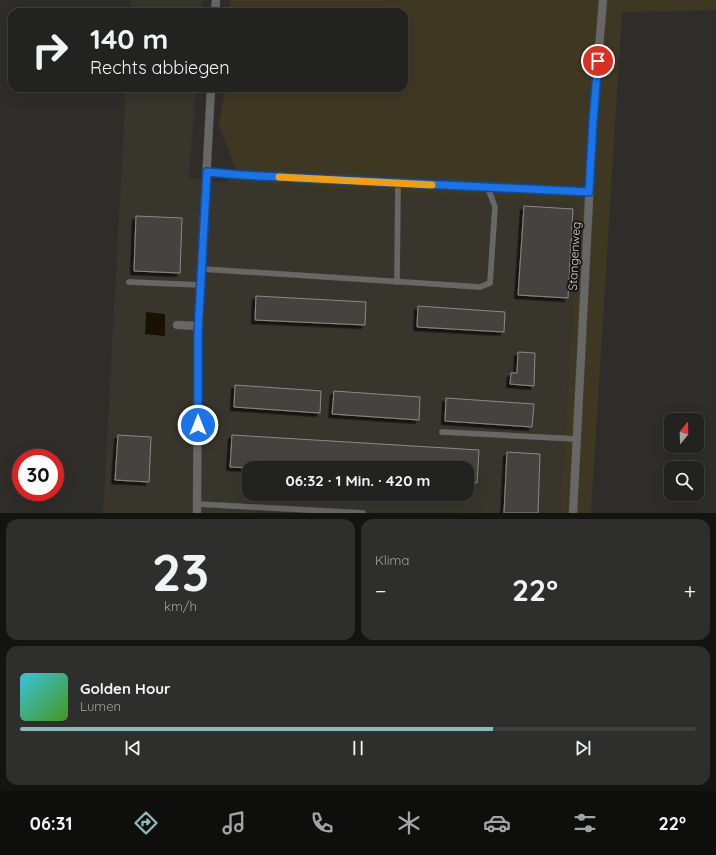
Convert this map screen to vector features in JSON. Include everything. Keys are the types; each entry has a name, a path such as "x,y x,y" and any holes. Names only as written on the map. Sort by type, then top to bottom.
{"street":[{"name":"Stangenweg","path":"573,513 593,121 602,0"},
{"path":"197,513 199,326 211,92"},
{"path":"177,325 199,326"}],"lane":[{"path":"207,172 488,188 589,192"},
{"path":"397,282 398,183"},
{"path":"202,269 480,287 490,283 495,207 488,188"},
{"path":"129,282 201,285"},
{"path":"442,432 577,439"},
{"path":"198,504 363,513"}],"shaded area":[{"path":"131,0 203,0 202,8 130,8"},
{"path":"230,0 716,0 716,10 622,12 591,513 560,513 579,203 225,183 236,170 219,125 224,92 408,92 408,8 229,8"},
{"path":"126,92 196,92 189,178 225,183 579,203 560,513 103,513"},
{"path":"146,312 165,314 165,336 145,334"}],"building":[{"path":"524,206 573,209 568,298 518,295"},
{"path":"136,216 182,218 180,273 134,271"},
{"path":"256,296 366,302 365,325 255,320"},
{"path":"418,306 505,312 504,332 417,327"},
{"path":"518,352 535,353 534,386 510,384 511,373 517,373"},
{"path":"235,385 321,391 320,413 234,407"},
{"path":"334,391 420,397 419,420 332,414"},
{"path":"446,398 534,404 532,427 445,421"},
{"path":"118,435 151,437 149,482 115,480"},
{"path":"232,435 479,450 477,483 474,483 474,461 242,461 242,468 230,467"},
{"path":"507,452 540,454 538,513 504,513"}],"slow traffic":[{"path":"279,177 432,185"}],"route":[{"path":"198,425 198,332 207,172 241,175 589,192 598,61"}]}
